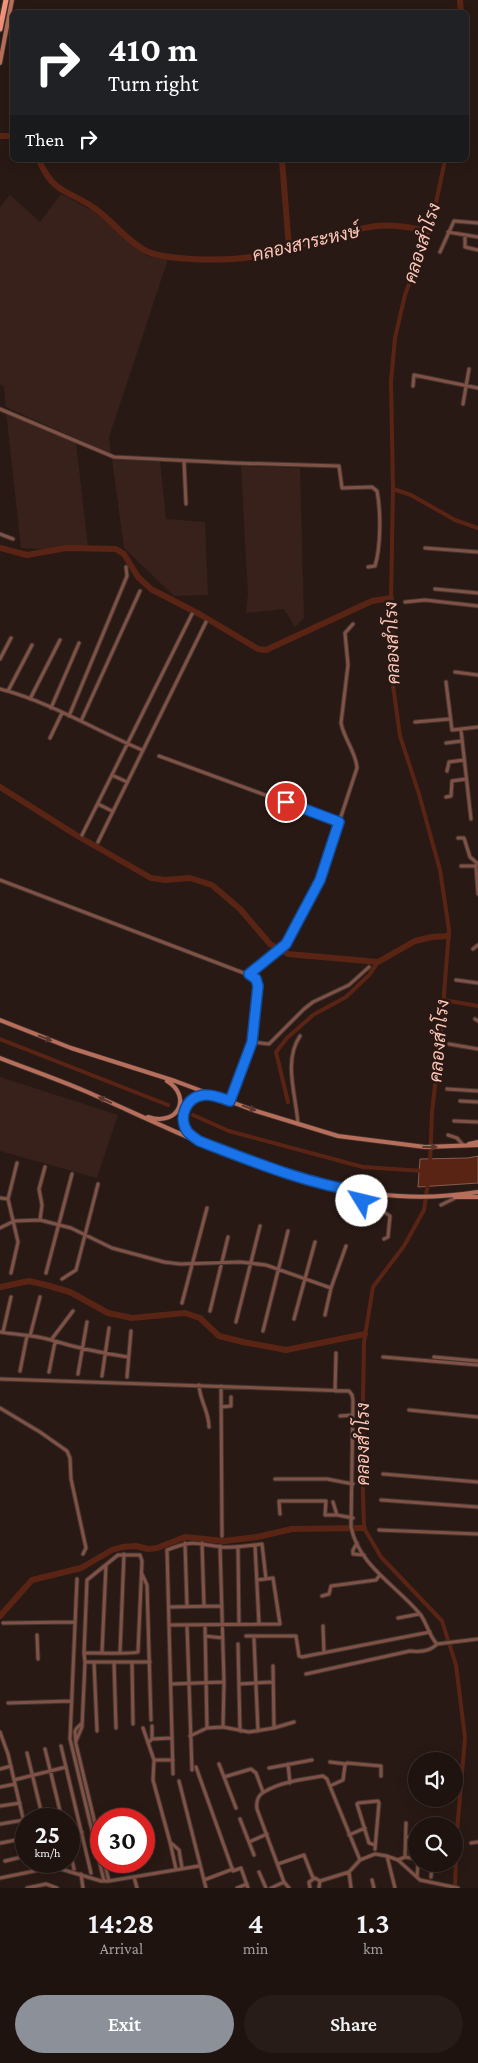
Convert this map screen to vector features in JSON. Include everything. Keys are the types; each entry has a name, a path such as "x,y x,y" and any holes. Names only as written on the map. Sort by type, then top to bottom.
{"highway":[{"path":"0,29 6,0"}],"main road":[{"path":"0,50 11,0"},
{"path":"0,63 11,0"},
{"path":"0,1020 71,1048 298,1124 346,1137 404,1145 459,1146 478,1143"},
{"path":"0,1058 82,1090 199,1141 279,1172 333,1187 399,1196 450,1196 478,1192"},
{"path":"131,1111 158,1120 167,1119 176,1112 180,1103 178,1092 173,1084 161,1077"},
{"path":"199,1141 186,1129 183,1116 184,1110 190,1101 198,1096 216,1096"},
{"path":"450,1196 478,1197"}],"street":[{"path":"440,252 452,222 456,220 478,223"},
{"path":"448,232 478,237"},
{"path":"466,235 465,247 478,250"},
{"path":"463,404 469,369"},
{"path":"413,386 414,376 478,388"},
{"path":"0,409 108,455 184,461 338,466 342,488 372,488 377,491 379,524 377,558 375,566 368,567"},
{"path":"184,461 186,504"},
{"path":"0,534 13,539"},
{"path":"424,548 478,552"},
{"path":"69,716 127,576 126,568"},
{"path":"435,589 478,593"},
{"path":"81,721 140,591"},
{"path":"405,602 425,600 478,606"},
{"path":"82,834 192,614"},
{"path":"98,842 206,622"},
{"path":"249,974 286,944 320,880 357,768 357,762 341,723 348,668 345,633 352,624"},
{"path":"0,659 11,638"},
{"path":"30,699 60,640"},
{"path":"51,708 79,643"},
{"path":"8,691 32,645"},
{"path":"455,672 478,675"},
{"path":"446,682 452,730 478,727"},
{"path":"0,689 51,708 142,750"},
{"path":"50,738 62,713"},
{"path":"415,722 450,719"},
{"path":"461,730 471,819"},
{"path":"446,743 462,741"},
{"path":"159,756 339,822"},
{"path":"447,771 449,762 464,760"},
{"path":"112,775 127,782"},
{"path":"446,797 450,796 452,781 466,779"},
{"path":"98,804 112,811"},
{"path":"458,838 464,838 470,858 477,864 478,894"},
{"path":"461,866 477,864"},
{"path":"0,880 249,974 256,979 258,986 252,1042 230,1101"},
{"path":"473,949 478,945"},
{"path":"252,1042 269,1044 304,1009 349,985 369,967"},
{"path":"456,980 478,983"},
{"path":"298,1124 292,1076 292,1055 294,1045 300,1036"},
{"path":"449,1044 478,1049"},
{"path":"447,1089 478,1091"},
{"path":"460,1101 478,1102"},
{"path":"454,1121 478,1122"},
{"path":"448,1135 457,1138 459,1146"},
{"path":"12,1273 18,1248 8,1199 16,1163"},
{"path":"40,1220 42,1205 39,1189 45,1167"},
{"path":"46,1273 72,1174"},
{"path":"62,1279 76,1270 98,1184"},
{"path":"362,1192 362,1203 383,1210 390,1216 388,1237 384,1239"},
{"path":"441,1205 450,1202 456,1197"},
{"path":"0,1198 8,1199"},
{"path":"182,1303 207,1208"},
{"path":"0,1228 14,1221 40,1220 59,1224 112,1248 164,1262 251,1263 278,1268 331,1288"},
{"path":"236,1322 260,1226"},
{"path":"263,1331 288,1231"},
{"path":"210,1311 228,1237"},
{"path":"294,1319 315,1242"},
{"path":"325,1315 331,1288 346,1246"},
{"path":"20,1371 40,1297"},
{"path":"11,1298 1,1332 128,1357"},
{"path":"49,1372 53,1341 73,1311"},
{"path":"78,1374 81,1349 88,1322"},
{"path":"102,1376 109,1328"},
{"path":"127,1377 131,1331"},
{"path":"335,1391 336,1353"},
{"path":"383,1357 478,1363"},
{"path":"434,1357 478,1363"},
{"path":"0,1379 199,1384 351,1393 353,1415 351,1526 353,1535 373,1569 420,1614 437,1644"},
{"path":"199,1384 200,1398 209,1416 209,1427"},
{"path":"221,1386 222,1536"},
{"path":"221,1407 231,1406 231,1397"},
{"path":"0,1408 67,1451 70,1458 71,1479 86,1548 83,1554"},
{"path":"409,1410 478,1417"},
{"path":"340,1416 353,1415"},
{"path":"384,1474 478,1482"},
{"path":"276,1479 327,1479 353,1484"},
{"path":"381,1500 478,1506"},
{"path":"280,1514 280,1501 326,1501 325,1514 352,1518"},
{"path":"333,1502 337,1515"},
{"path":"379,1530 478,1534"},
{"path":"357,1542 353,1554 364,1555"},
{"path":"185,1543 187,1607"},
{"path":"173,1774 167,1550 185,1543 238,1547 262,1544 266,1579"},
{"path":"202,1543 204,1606"},
{"path":"255,1545 259,1624"},
{"path":"220,1546 224,1682 223,1727"},
{"path":"238,1547 239,1624"},
{"path":"120,1652 124,1554"},
{"path":"76,1741 82,1724 85,1662 84,1653 87,1580 118,1555 137,1554 142,1557 138,1652 133,1654 120,1652 84,1653"},
{"path":"102,1652 106,1564"},
{"path":"142,1574 147,1585 151,1720"},
{"path":"322,1596 329,1594 331,1586 376,1580 380,1575"},
{"path":"169,1625 280,1624 273,1578 256,1580"},
{"path":"77,1579 70,1743 104,1881"},
{"path":"169,1608 222,1606"},
{"path":"398,1618 420,1614"},
{"path":"3,1623 75,1622"},
{"path":"186,1625 192,1770"},
{"path":"205,1625 207,1728"},
{"path":"323,1626 324,1653"},
{"path":"246,1636 294,1634 300,1657 430,1632"},
{"path":"37,1634 38,1659"},
{"path":"205,1636 223,1638"},
{"path":"254,1639 258,1731"},
{"path":"306,1674 410,1651 419,1652 432,1648 437,1644 478,1639"},
{"path":"238,1644 240,1731"},
{"path":"85,1662 150,1662"},
{"path":"94,1662 97,1731"},
{"path":"114,1662 116,1728"},
{"path":"132,1662 133,1724"},
{"path":"273,1666 274,1728"},
{"path":"171,1684 224,1682"},
{"path":"239,1684 273,1682"},
{"path":"8,1703 72,1701"},
{"path":"190,1736 207,1728 223,1727 240,1731 258,1731 294,1722"},
{"path":"82,1724 76,1730 76,1741 92,1808"},
{"path":"152,1726 152,1739"},
{"path":"143,1728 154,1760 153,1780 176,1869"},
{"path":"0,1732 21,1808"},
{"path":"148,1743 152,1739 172,1738"},
{"path":"61,1746 90,1868"},
{"path":"0,1750 6,1749"},
{"path":"44,1749 59,1808"},
{"path":"27,1753 40,1808"},
{"path":"154,1760 173,1760"},
{"path":"269,1768 312,1760"},
{"path":"330,1762 379,1766 381,1768 381,1776"},
{"path":"219,1764 236,1808"},
{"path":"288,1764 290,1783"},
{"path":"330,1786 344,1779 346,1764"},
{"path":"0,1768 11,1766"},
{"path":"0,1787 66,1767"},
{"path":"196,1767 233,1871 240,1868 248,1886 237,1888"},
{"path":"224,1777 251,1769 256,1774 263,1792"},
{"path":"290,1888 284,1882 256,1804 263,1792 290,1783 323,1776 327,1779 360,1860"},
{"path":"179,1781 206,1888"},
{"path":"375,1850 379,1803 377,1800 357,1803 369,1843 375,1850 398,1860 416,1878 434,1884 458,1888"},
{"path":"0,1806 20,1803"},
{"path":"240,1819 254,1855"},
{"path":"0,1824 15,1822"},
{"path":"405,1857 406,1823"},
{"path":"350,1835 365,1828"},
{"path":"249,1842 267,1834"},
{"path":"1,1843 15,1840"},
{"path":"170,1842 179,1850 182,1868"},
{"path":"471,1843 478,1842"},
{"path":"313,1878 317,1878 320,1881 349,1872 360,1860 375,1850"},
{"path":"278,1864 304,1855 313,1878"},
{"path":"387,1856 395,1888"},
{"path":"5,1860 15,1858"},
{"path":"398,1860 408,1858"},
{"path":"77,1873 109,1881 199,1866"},
{"path":"204,1880 233,1868"},
{"path":"259,1872 266,1888"},
{"path":"349,1872 351,1888"},
{"path":"416,1878 417,1872"},
{"path":"431,1872 431,1877"},
{"path":"0,1878 24,1873"},
{"path":"107,1873 109,1881"},
{"path":"81,1874 83,1888"},
{"path":"134,1877 137,1888"},
{"path":"308,1887 310,1880 313,1878"},
{"path":"372,1880 374,1888"},
{"path":"319,1888 320,1881"},
{"path":"271,1888 284,1882"},
{"path":"27,1888 51,1885 57,1888"}],"shaded area":[{"path":"61,194 93,211 147,256 168,259 109,437 111,454 6,407 4,387 0,384 0,207 10,195 40,222"},
{"path":"6,411 76,443 88,547 21,548"},
{"path":"112,459 160,462 166,519 205,522 208,595 174,596 124,548"},
{"path":"241,466 300,468 304,618 295,627 284,609 246,613 248,594"},
{"path":"0,1077 118,1115 97,1178 0,1151"},
{"path":"478,1156 478,1183 418,1187 420,1159"}],"waterway":[{"name":"คลองสำโรง","path":"460,0 461,10"},
{"name":"คลองสาระหงษ์","path":"0,136 10,136"},
{"name":"คลองสาระหงษ์","path":"40,162 45,172 57,186 97,210 139,247 162,256 206,260 251,257 345,232 376,226 396,226 429,231"},
{"path":"282,162 289,248"},
{"name":"คลองสำโรง","path":"430,1162 432,1112 441,1033 449,930 440,870 419,794 400,736 393,685 391,381 395,338 405,295 432,222 445,162"},
{"path":"393,489 411,495 455,520 478,528"},
{"path":"0,548 27,555 66,548 116,549 124,554 138,577 151,589 201,615 258,649 266,650 372,601 391,598"},
{"path":"0,787 76,835 151,878 165,880 190,878 212,885 240,909 270,944 288,954 378,962 415,941 448,936"},
{"path":"288,1102 276,1052 287,1038 313,1015 346,997 369,975 378,962"},
{"path":"444,1000 478,1006"},
{"path":"0,1039 168,1105"},
{"path":"193,1115 229,1131 363,1167 423,1171"},
{"name":"คลองสำโรง","path":"428,1182 424,1210 404,1246 373,1287 364,1342 362,1458 364,1528 381,1557 442,1621 456,1665 465,1738 457,1831 455,1888"},
{"path":"0,1287 29,1281 70,1292 108,1313 132,1318 185,1313 200,1318 219,1336 286,1350 365,1334"},
{"path":"0,1616 32,1580 81,1568 112,1550 122,1547 157,1548 185,1537 224,1541 257,1537 292,1529 364,1528"}],"route":[{"path":"286,802 339,822 320,880 286,944 249,974 256,979 258,986 252,1038 230,1101 216,1096 198,1096 187,1104 183,1116 184,1123 188,1133 199,1141 279,1172 333,1187 362,1192 362,1201"}]}
